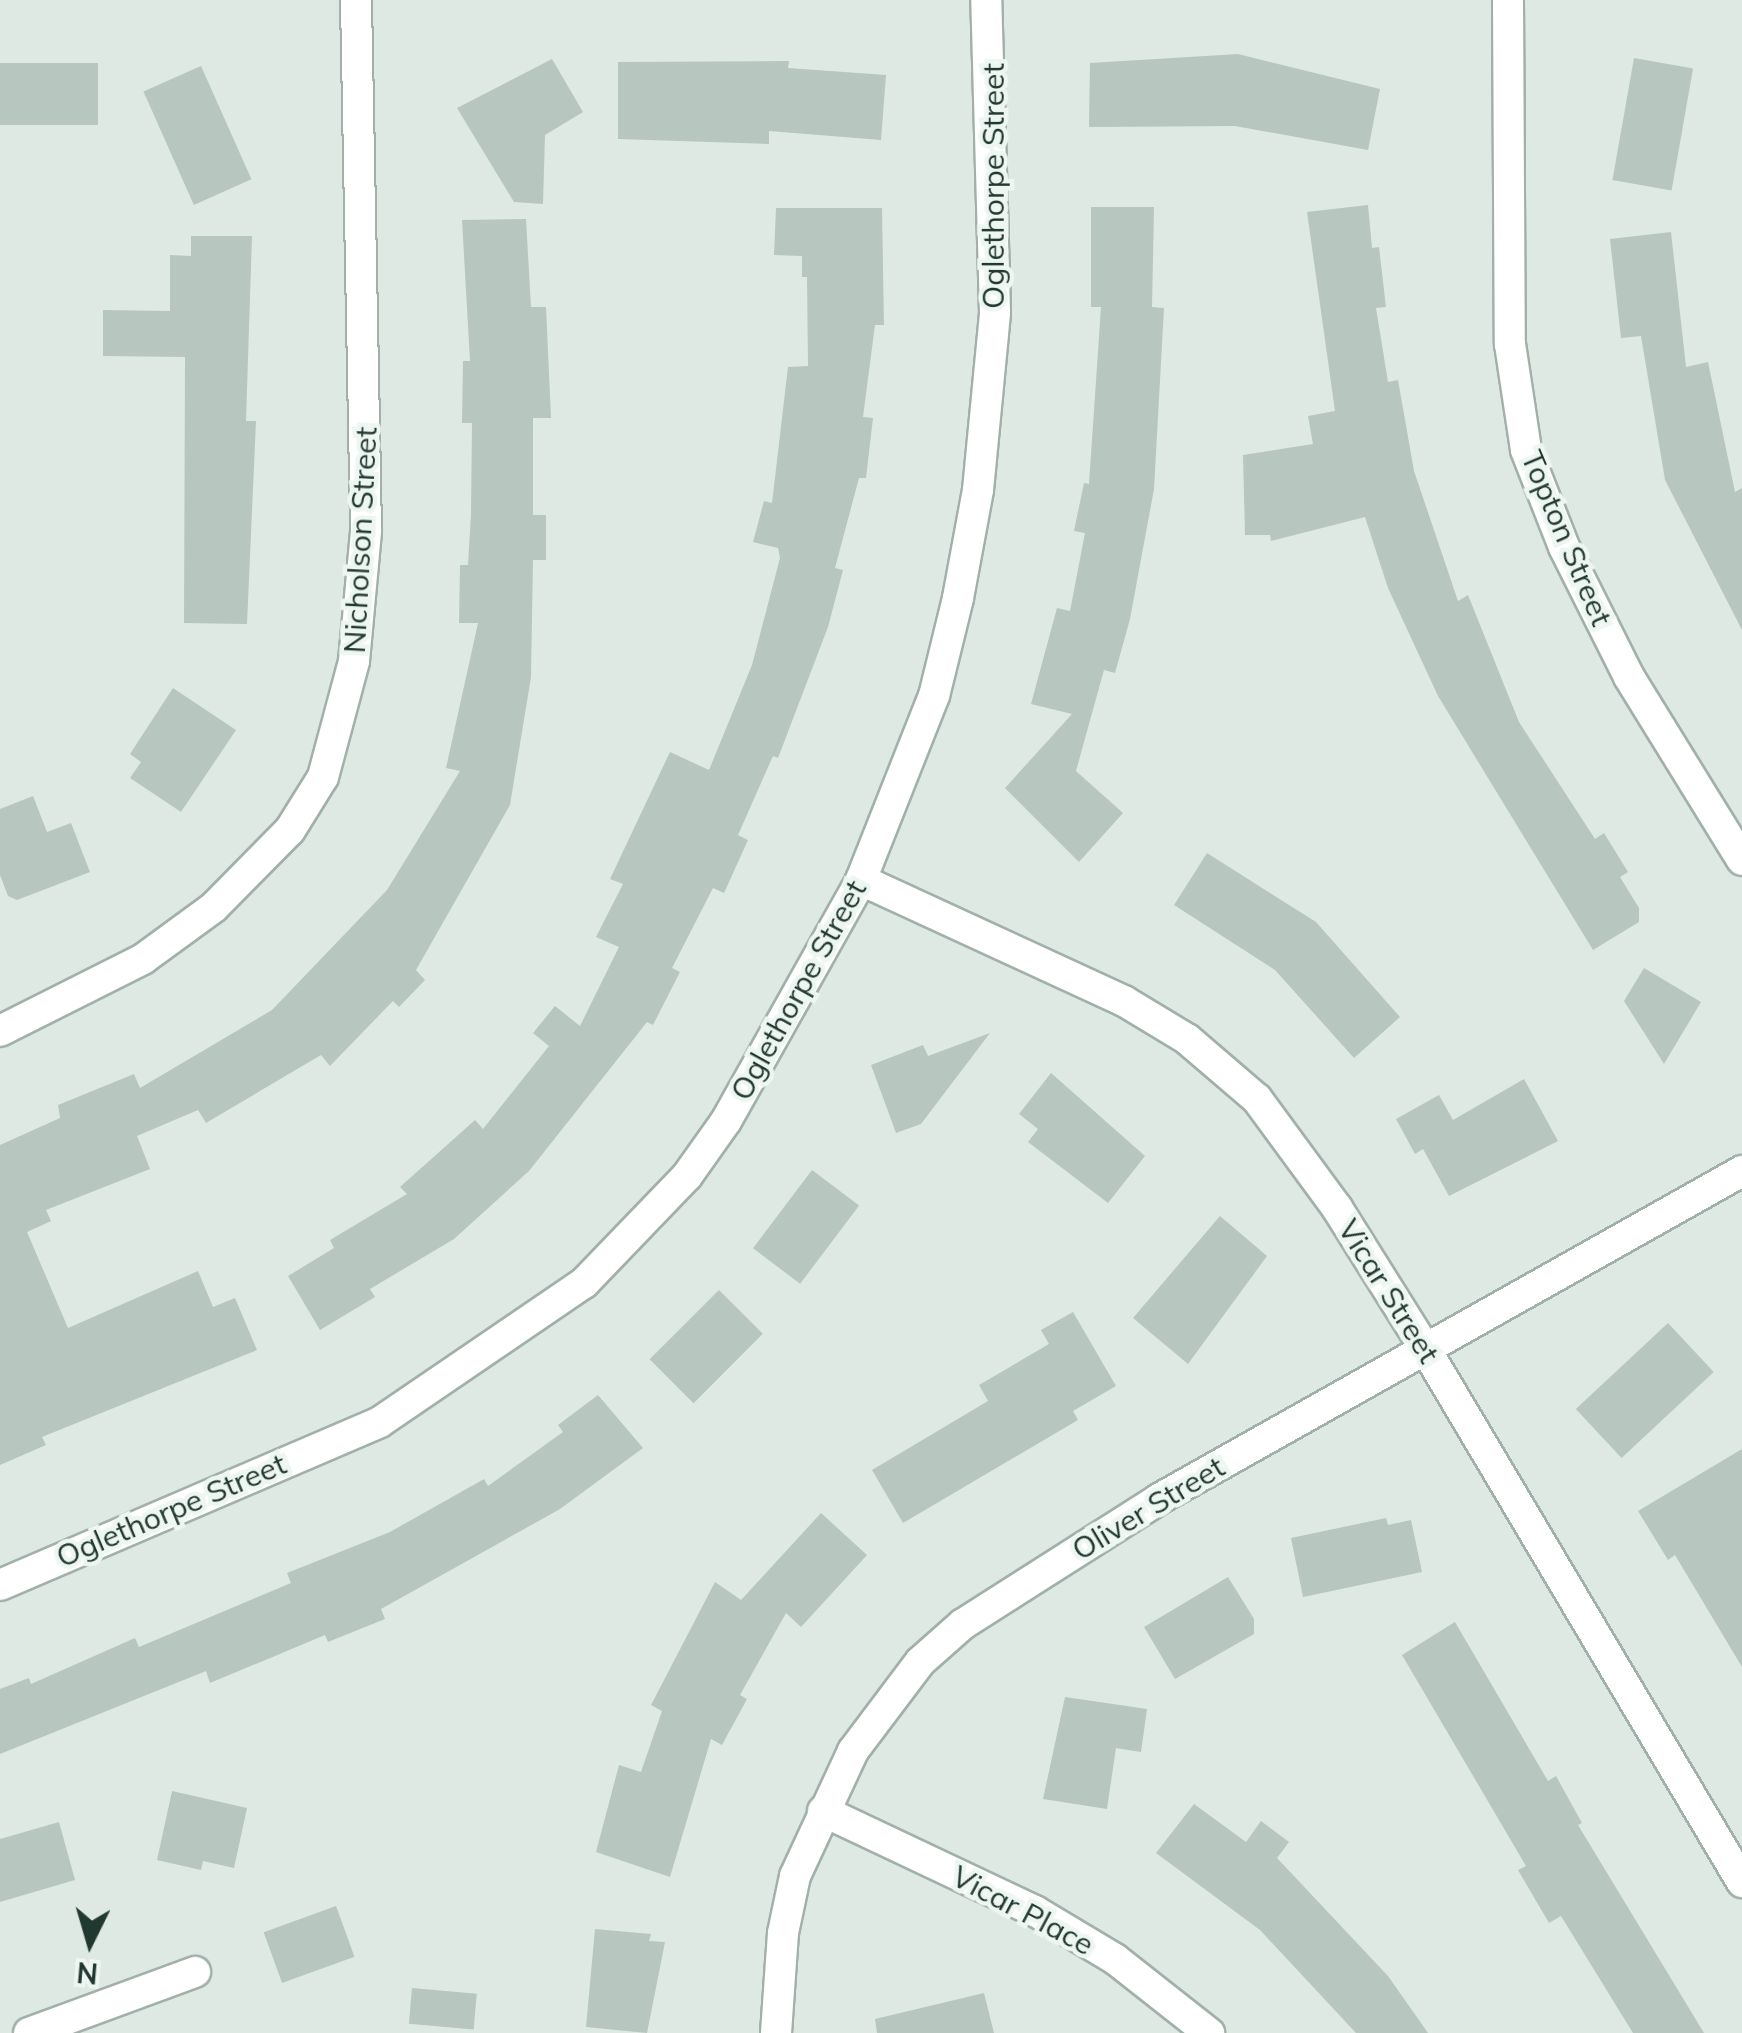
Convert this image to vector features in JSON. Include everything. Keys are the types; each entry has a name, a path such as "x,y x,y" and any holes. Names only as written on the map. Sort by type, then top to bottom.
{"street":[{"name":"Nicholson Street","path":"0,1031 143,959 214,907 290,830 323,777 354,662 366,531 356,0"},
{"name":"Oglethorpe Street","path":"0,1585 380,1422 584,1284 688,1176 726,1121 861,880 934,696 978,490 995,314 986,0"},
{"name":"Topton Street","path":"1508,0 1510,344 1526,450 1564,547 1629,676 1742,860"},
{"name":"Vicar Street","path":"861,880 1124,1001 1229,1072 1258,1099 1337,1208 1426,1350 1742,1882"},
{"name":"Oliver Street","path":"776,2033 783,1933 795,1876 823,1812 882,1708 920,1662 963,1624 1160,1499 1742,1171"},
{"name":"Vicar Place","path":"823,1812 1036,1911 1114,1959 1208,2033"},
{"path":"29,2033 195,1972"}],"building":[{"path":"1238,54 1380,89 1368,150 1235,126 1089,127 1090,63"},
{"path":"1634,58 1693,68 1672,191 1612,180"},
{"path":"552,59 583,112 545,135 543,204 514,202 457,108"},
{"path":"789,61 788,68 886,75 881,140 769,131 769,144 618,139 618,62"},
{"path":"0,63 98,63 98,125 0,125"},
{"path":"201,66 251,179 194,205 143,92"},
{"path":"1368,205 1372,248 1379,247 1386,307 1376,308 1388,382 1398,380 1414,471 1458,601 1468,595 1519,722 1595,839 1604,833 1628,872 1620,877 1639,908 1639,922 1593,950 1438,696 1388,588 1365,517 1271,541 1270,535 1245,535 1243,455 1313,444 1308,416 1335,411 1307,212"},
{"path":"1091,207 1154,207 1152,307 1164,308 1154,489 1130,619 1115,673 1104,670 1076,771 1123,813 1079,862 1005,788 1072,714 1031,704 1057,608 1070,611 1085,533 1074,531 1084,483 1089,484 1101,307 1091,307"},
{"path":"776,208 882,208 884,325 875,325 863,417 873,418 866,478 859,478 835,568 843,570 828,627 778,758 773,756 738,835 748,840 724,893 713,888 672,968 680,972 653,1025 647,1022 529,1171 454,1239 370,1289 375,1297 320,1330 288,1276 334,1248 330,1240 407,1194 400,1187 475,1120 483,1129 549,1046 533,1033 555,1006 580,1026 619,947 596,937 623,884 610,879 670,752 709,770 752,665 780,558 778,548 753,542 764,501 772,503 788,367 808,366 807,277 802,277 802,256 774,255"},
{"path":"526,219 531,307 546,307 551,418 533,418 533,515 546,515 546,560 533,560 531,677 510,805 416,970 425,980 399,1007 393,1001 330,1066 321,1055 206,1123 198,1110 137,1136 150,1169 46,1210 51,1221 27,1232 68,1328 198,1271 213,1307 235,1298 257,1350 42,1437 46,1445 0,1465 0,1145 60,1118 58,1105 134,1074 140,1088 272,1010 387,890 460,771 446,768 478,623 459,623 460,565 468,565 472,423 462,423 463,361 470,361 462,220"},
{"path":"1671,232 1686,367 1708,362 1735,492 1742,488 1742,630 1665,480 1641,336 1621,338 1610,239"},
{"path":"191,236 252,236 246,421 256,421 247,624 184,623 185,357 103,356 103,310 170,311 170,255 191,256"},
{"path":"173,688 236,730 181,812 130,778 141,762 130,754"},
{"path":"33,796 47,832 71,823 90,872 17,900 8,896 0,875 0,809"},
{"path":"1207,853 1316,922 1400,1017 1354,1058 1275,970 1174,905"},
{"path":"1644,968 1701,1002 1664,1064 1624,1001"},
{"path":"990,1033 921,1124 896,1133 871,1065 923,1045 928,1056"},
{"path":"1051,1073 1145,1156 1108,1203 1028,1142 1038,1129 1019,1114"},
{"path":"1524,1079 1558,1141 1449,1196 1423,1149 1415,1154 1396,1119 1439,1095 1453,1120"},
{"path":"812,1170 859,1206 800,1284 753,1248"},
{"path":"1220,1216 1267,1256 1188,1364 1133,1318"},
{"path":"719,1290 763,1334 694,1403 650,1359"},
{"path":"1073,1312 1116,1386 1073,1411 1078,1420 903,1523 872,1470 988,1401 979,1385 1049,1344 1041,1330"},
{"path":"1668,1323 1714,1372 1622,1458 1576,1409"},
{"path":"598,1395 643,1448 560,1509 381,1609 385,1619 328,1642 325,1635 210,1683 206,1671 0,1754 0,1689 29,1678 31,1684 135,1638 139,1647 291,1583 287,1573 390,1532 484,1479 488,1486 563,1432 558,1425"},
{"path":"1742,1449 1742,1667 1675,1555 1668,1560 1638,1511"},
{"path":"821,1513 867,1555 801,1627 786,1613 740,1695 747,1699 722,1745 711,1739 670,1877 596,1852 619,1765 641,1772 662,1711 651,1705 715,1582 741,1600"},
{"path":"1386,1518 1388,1525 1411,1520 1422,1572 1303,1597 1291,1538"},
{"path":"1228,1577 1254,1619 1254,1634 1175,1679 1144,1627"},
{"path":"1455,1622 1548,1781 1556,1776 1582,1823 1578,1825 1704,2033 1633,2033 1561,1916 1549,1923 1518,1870 1526,1866 1402,1655"},
{"path":"1065,1697 1147,1709 1141,1752 1116,1748 1107,1809 1043,1799"},
{"path":"172,1791 247,1808 234,1868 203,1861 201,1870 157,1860"},
{"path":"1194,1804 1246,1842 1261,1821 1289,1842 1277,1858 1388,1976 1428,2033 1356,2033 1260,1930 1156,1853"},
{"path":"59,1822 75,1880 0,1902 0,1839"},
{"path":"336,1906 354,1957 282,1983 264,1932"},
{"path":"595,1929 651,1934 649,1941 665,1942 647,2033 586,2027"},
{"path":"412,1988 477,1994 474,2030 409,2024"},
{"path":"984,1993 994,2033 877,2033 875,2019"}]}
